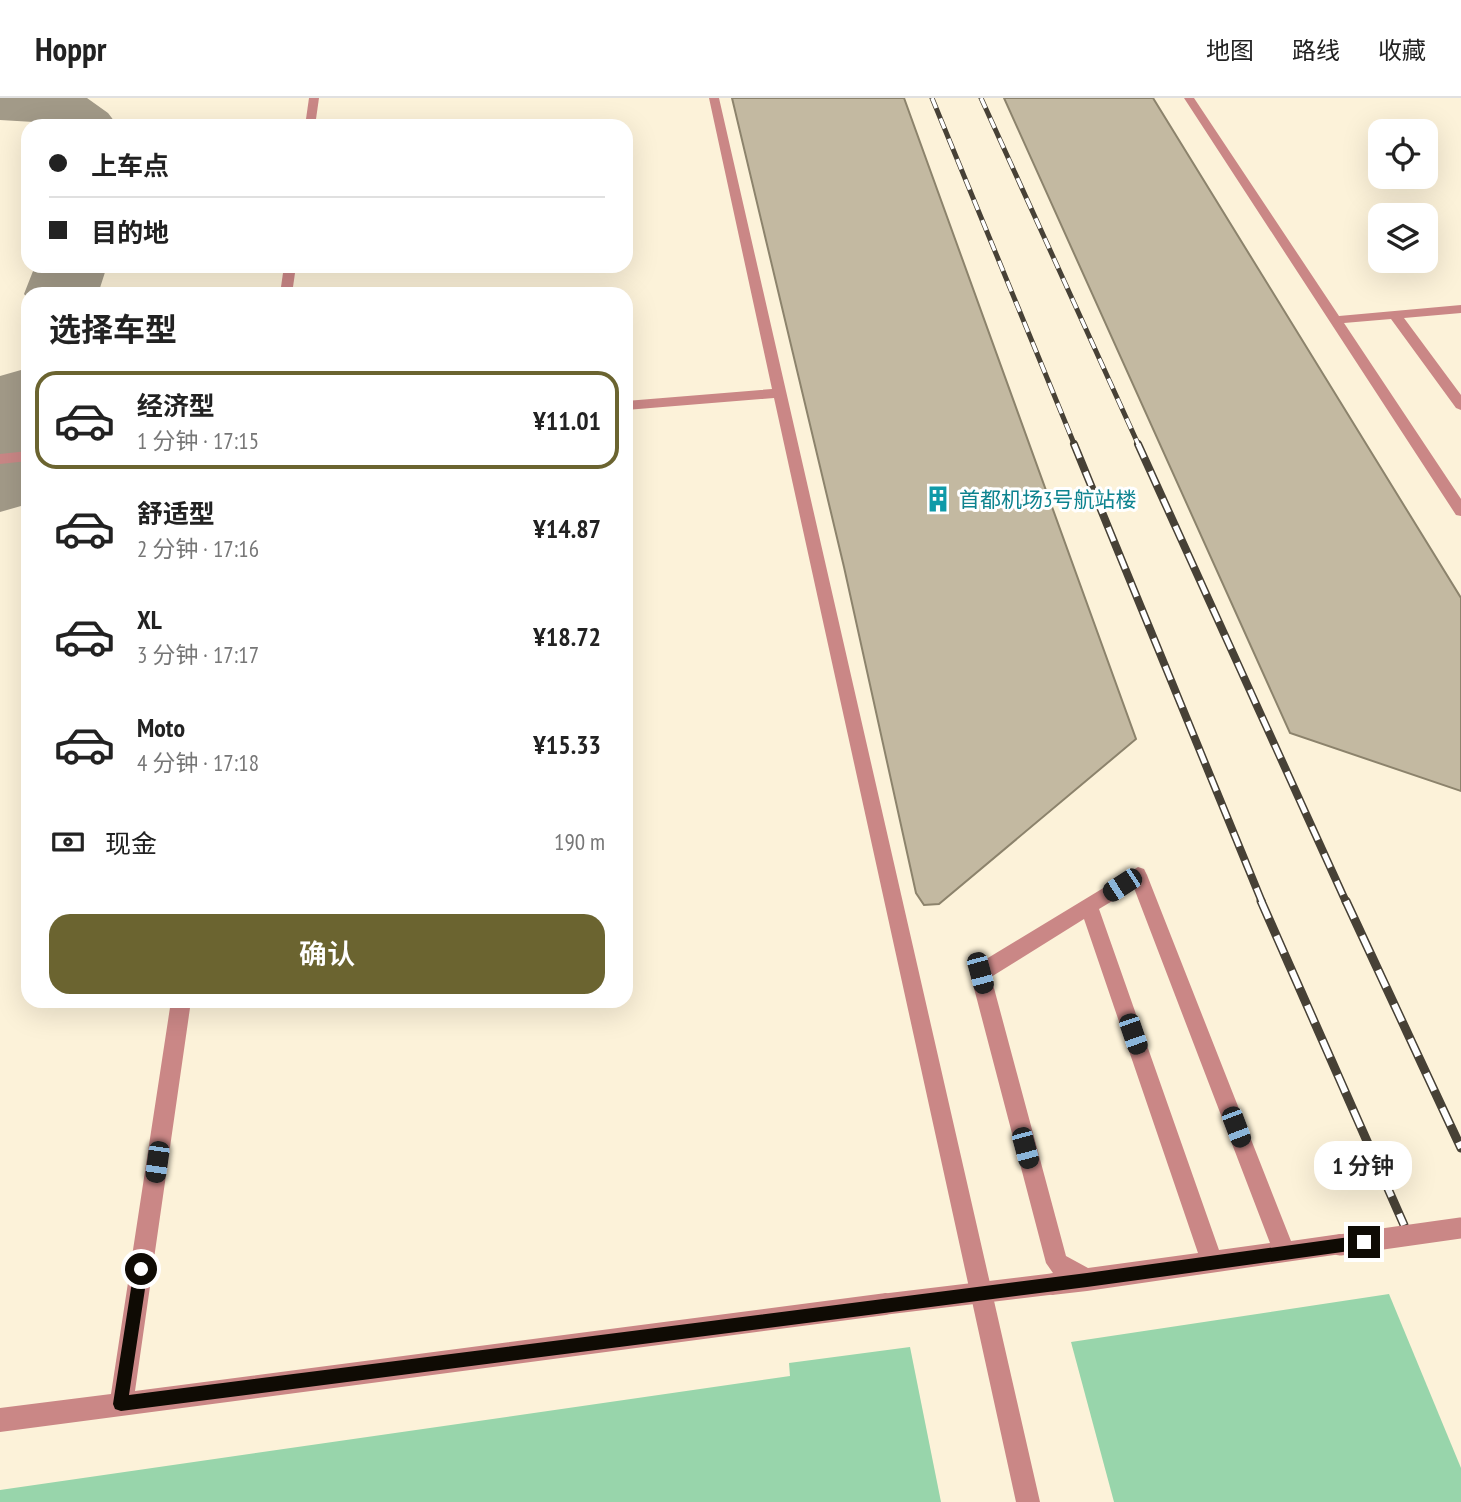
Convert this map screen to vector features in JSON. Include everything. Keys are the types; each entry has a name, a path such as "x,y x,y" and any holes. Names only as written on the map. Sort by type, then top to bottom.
{"lane":[{"path":"311,119 314,98"},
{"path":"714,98 1028,1502"},
{"path":"1189,98 1461,511"},
{"path":"1334,320 1461,309"},
{"path":"1394,314 1461,405"},
{"path":"633,405 778,393"},
{"path":"0,459 21,457"},
{"path":"1087,1280 1056,1263 980,973 1138,875 1284,1252"},
{"path":"1089,906 1212,1262"},
{"path":"121,1404 180,1008"},
{"path":"0,1420 1087,1280 1461,1228"}],"green space":[{"path":"1389,1294 1461,1468 1461,1502 1114,1502 1071,1342"},
{"path":"910,1347 941,1502 0,1502 0,1490 790,1376 789,1363"}],"building":[{"name":"首都机场3号航站楼","path":"732,98 904,98 1136,739 939,904 924,905 916,893 844,567"},
{"name":"首都机场3号航站楼","path":"1004,98 1153,98 1461,598 1461,791 1290,733"}],"taxiway":[{"path":"0,101 46,105 79,119"},
{"path":"64,287 68,273"},
{"path":"0,483 21,416"}],"railway":[{"path":"932,98 1075,446"},
{"path":"981,98 1139,446"},
{"path":"1074,444 1262,902"},
{"path":"1138,444 1346,902"},
{"path":"1261,901 1404,1225"},
{"path":"1346,901 1461,1148"}],"place":[{"name":"首都机场3号航站楼","path":"938,499"}],"route":[{"path":"141,1269 121,1404 1364,1242"}]}
